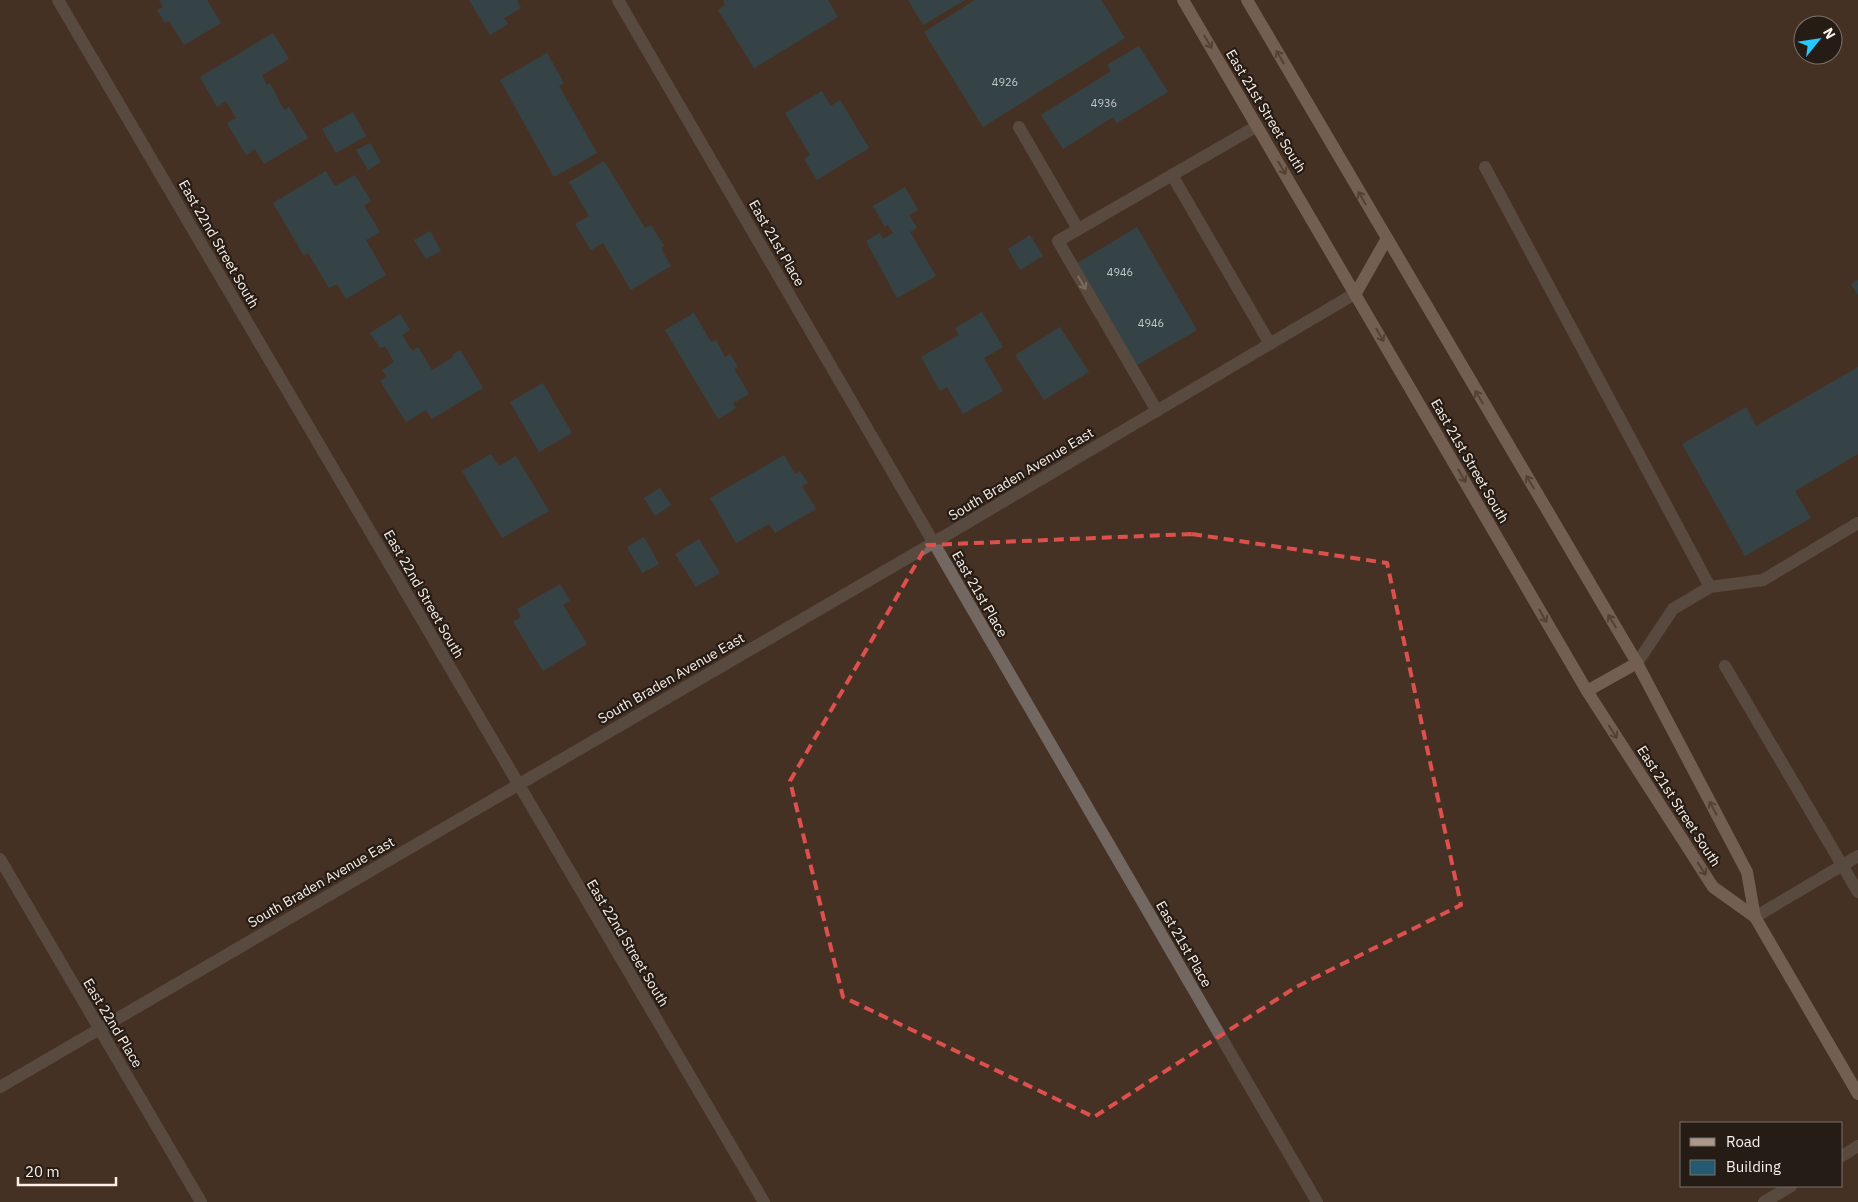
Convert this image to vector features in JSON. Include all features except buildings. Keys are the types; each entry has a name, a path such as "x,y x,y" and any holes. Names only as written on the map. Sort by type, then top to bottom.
{"main road":[{"name":"East 21st Street South","path":"1183,0 1587,691 1714,887 1755,918"},
{"name":"East 21st Street South","path":"1247,0 1386,240 1637,663 1747,872 1755,918 1858,1094"},
{"path":"1356,293 1386,240"},
{"path":"1587,691 1637,663"}],"street":[{"name":"East 22nd Street South","path":"58,0 764,1202"},
{"name":"East 21st Place","path":"618,0 1317,1202"},
{"path":"1157,412 1058,241 1257,126"},
{"path":"1019,127 1078,230"},
{"path":"1485,167 1710,587"},
{"path":"1172,175 1270,344"},
{"name":"South Braden Avenue East","path":"0,1087 517,784 934,543 1356,293"},
{"path":"1637,663 1673,609 1710,587 1762,580 1858,523"},
{"path":"1725,666 1858,892"},
{"path":"1755,918 1858,856"},
{"name":"East 22nd Place","path":"0,860 201,1202"},
{"path":"1843,1155 1858,1146"},
{"path":"1764,1202 1789,1187"}],"highlighted area":[{"path":"1192,534 1387,563 1461,905 1296,987 1094,1117 843,997 790,781 927,545"}]}
